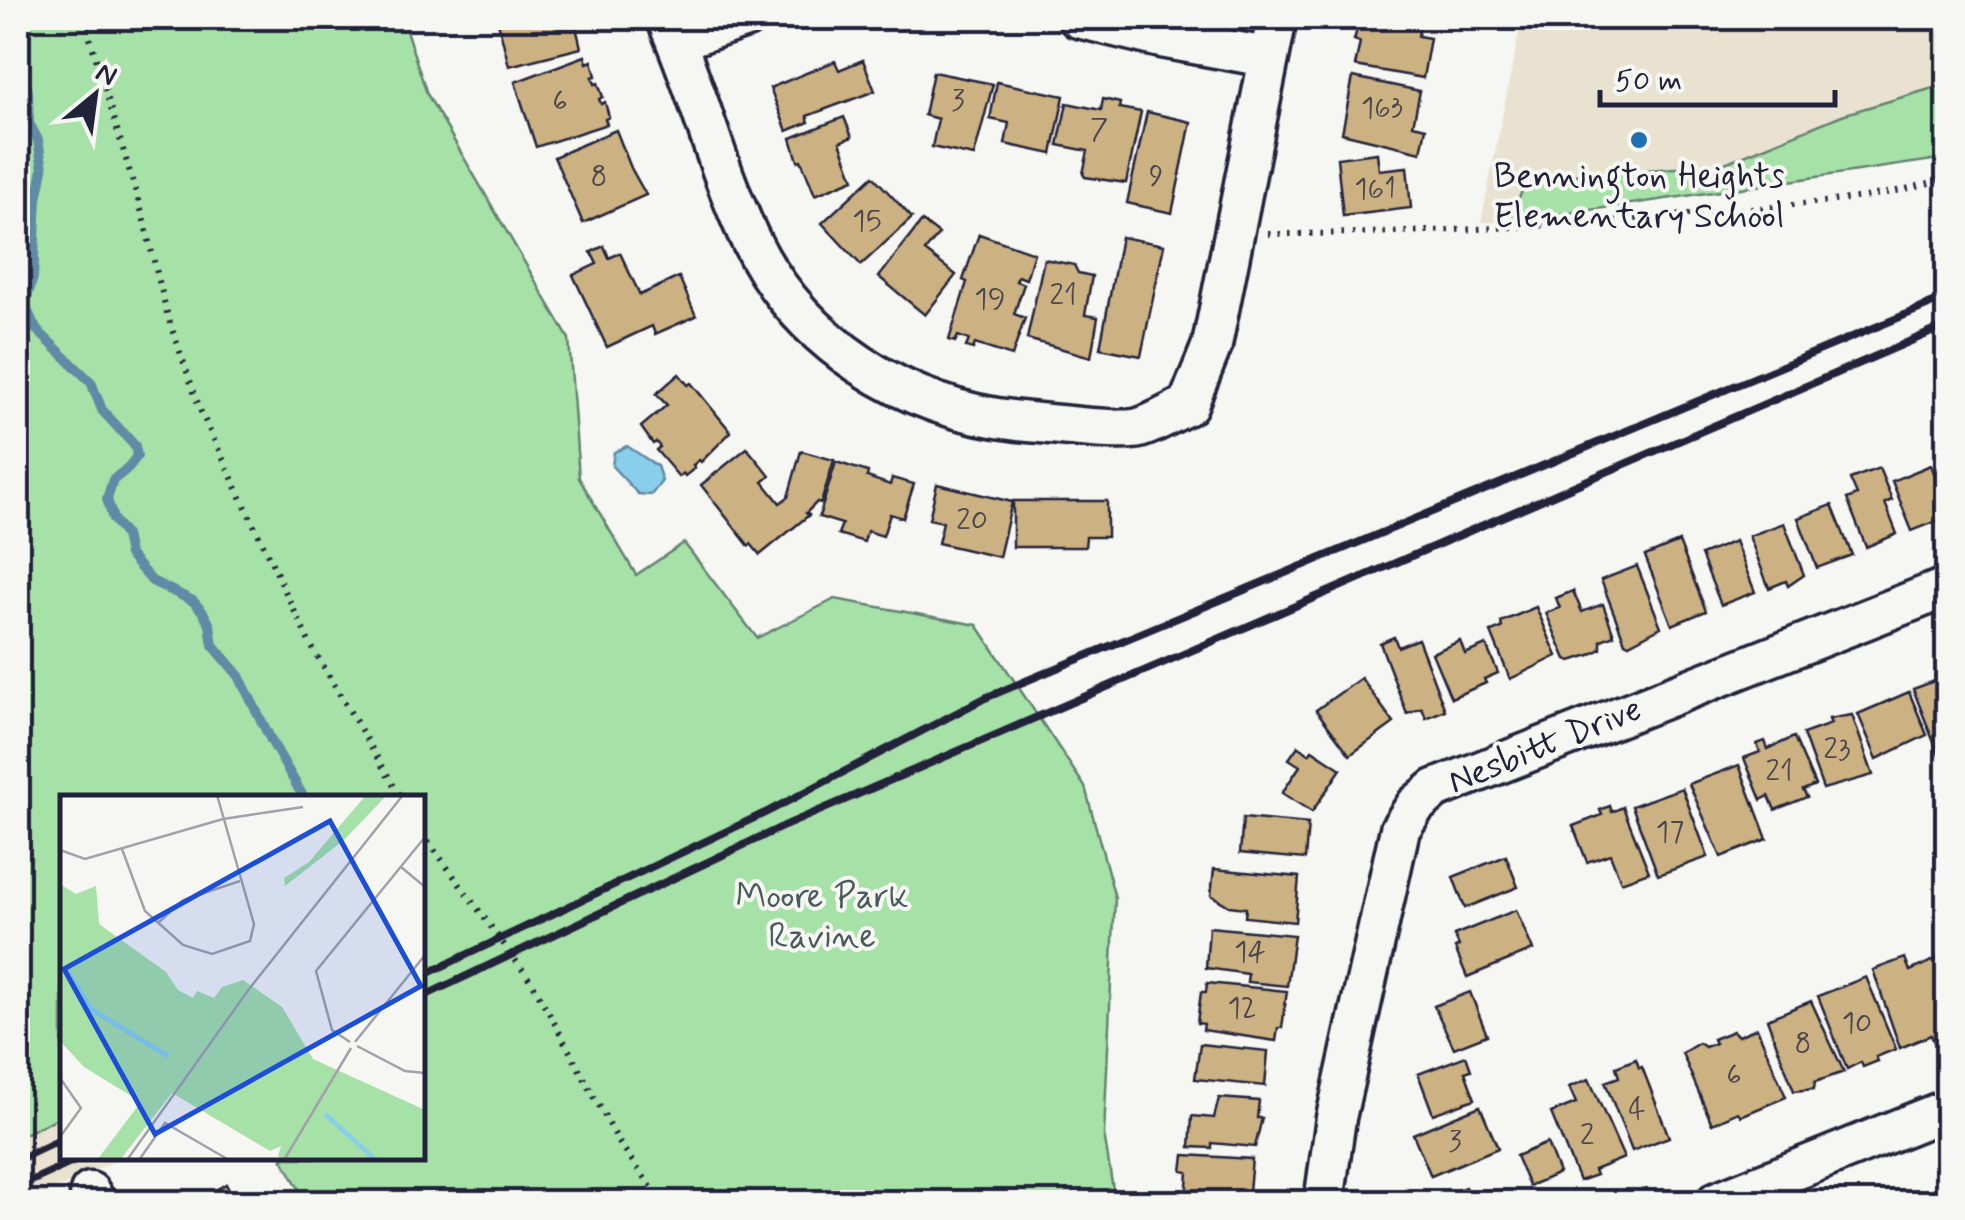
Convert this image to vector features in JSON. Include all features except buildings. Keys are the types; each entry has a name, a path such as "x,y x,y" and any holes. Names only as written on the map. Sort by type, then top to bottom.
{"street":[{"path":"746,18 671,29 729,189 770,275 803,316 838,349 884,382 944,407 1038,423 1136,429 1188,405 1212,345 1277,18"},
{"path":"1078,18 1267,58"},
{"name":"Nesbitt Drive","path":"1324,1202 1336,1118 1400,830 1416,804 1435,789 1948,587"},
{"path":"1716,1202 1948,1109"}],"path":[{"path":"84,18 142,213 168,317 201,412 309,642 399,795"},
{"path":"1234,229 1269,234 1400,231 1622,220 1800,204 1920,186 1948,177"},
{"path":"425,837 533,984 620,1144 662,1202"}],"shaded area":[{"name":"Bennington Heights Elementary School","path":"1522,18 1947,18 1947,84 1842,115 1720,165 1528,178 1508,222 1481,222"},
{"path":"60,1117 60,1160 117,1160 29,1202 18,1202 18,1137"}],"green space":[{"name":"Moore Park Ravine","path":"18,18 402,18 427,94 569,339 579,478 636,575 684,543 757,638 835,599 977,625 1085,787 1115,898 1104,1134 1115,1202 306,1202 283,1160 425,1160 425,795 60,795 60,1117 18,1137 18,999 24,996 18,984"},
{"path":"1947,84 1947,158 1508,222 1528,178 1720,165 1842,115"}],"water":[{"path":"627,446 657,466 662,481 651,495 638,494 612,466 614,452"}],"waterway":[{"path":"18,46 28,92 29,123 38,140 43,169 27,310 36,329 91,382 102,410 135,446 137,456 113,480 107,499 113,519 125,535 129,555 152,581 193,601 203,612 213,645 239,676 302,795"}],"railway":[{"path":"425,975 769,811 985,698 1948,297"},
{"path":"425,996 784,826 1948,325"},
{"path":"18,1160 60,1140"},
{"path":"18,1187 77,1160"}],"place":[{"name":"Bennington Heights Elementary School","path":"1639,140"}]}
